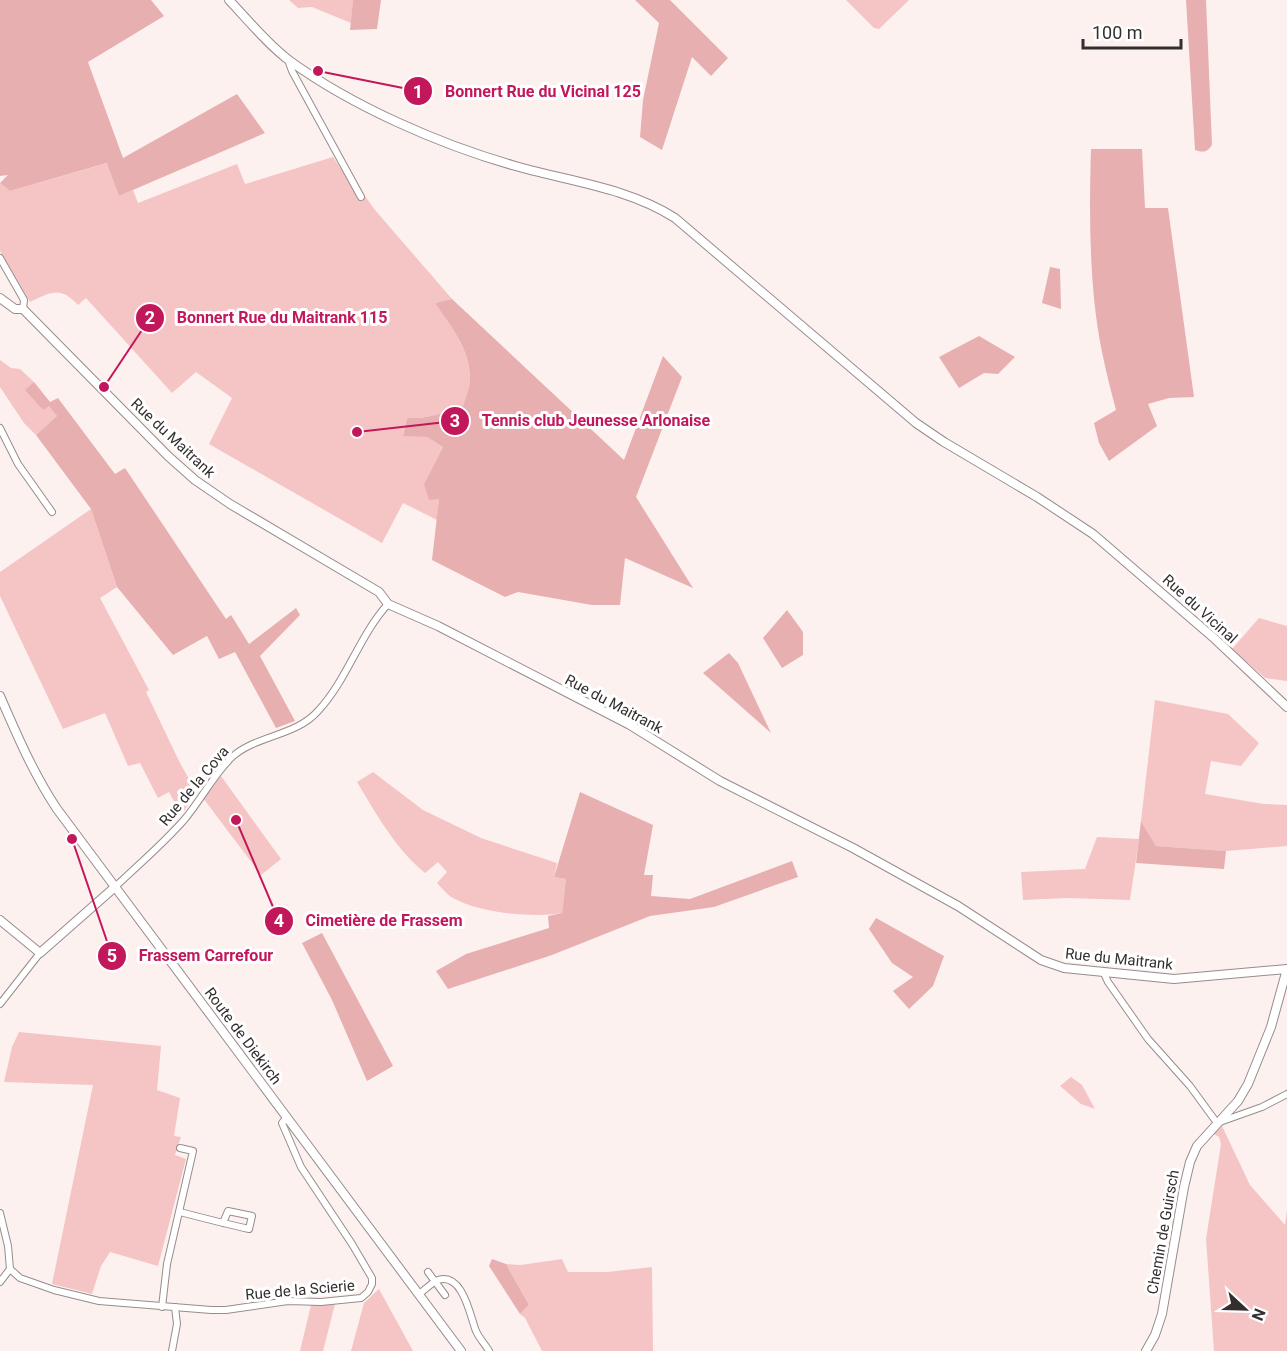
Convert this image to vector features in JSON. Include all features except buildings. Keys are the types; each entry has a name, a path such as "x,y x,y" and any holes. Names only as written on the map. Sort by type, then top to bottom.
{"main road":[{"name":"Route de Diekirch","path":"0,696 38,780 57,809 461,1351"}],"street":[{"name":"Rue du Vicinal","path":"229,0 288,60 363,106 443,141 511,165 632,197 666,213 701,240 916,423 1093,534 1215,639 1287,707"},
{"path":"288,60 361,197"},
{"path":"0,258 24,300 23,309"},
{"name":"Rue du Maitrank","path":"0,298 15,309 23,309 195,480 230,504 379,592 388,604 438,626 630,725 720,781 853,848 958,906 1041,960 1064,968 1185,979 1287,969"},
{"path":"0,428 18,464 52,512"},
{"name":"Rue de la Cova","path":"115,887 185,819 204,790 230,759 254,743 313,717 333,692 367,633 388,604"},
{"path":"0,1004 40,953 115,887"},
{"path":"0,920 40,953"},
{"name":"Chemin de Guirsch","path":"1146,1351 1155,1335 1162,1314 1190,1162 1197,1146 1238,1101 1255,1069 1277,1010 1287,969"},
{"path":"1103,972 1148,1039 1190,1086 1217,1123 1262,1107 1287,1095"},
{"name":"Rue de la Scierie","path":"175,1307 226,1310 288,1301 321,1302 361,1298 368,1293 372,1278 301,1167 282,1123 287,1117"},
{"path":"162,1307 167,1264 193,1151 180,1148"},
{"path":"180,1212 223,1223 249,1229 252,1216 228,1211 223,1223"},
{"path":"0,1213 8,1246 10,1269 0,1282"},
{"path":"10,1269 20,1278 54,1290 99,1301 175,1307 177,1324 172,1351"},
{"path":"428,1272 445,1295"},
{"path":"419,1294 434,1282 445,1279 453,1281 462,1291 477,1332 489,1351"}],"shaded area":[{"path":"0,0 151,0 164,16 88,62 123,158 237,94 265,133 119,196 107,163 10,191 0,183 8,175 0,176"},
{"path":"289,0 353,0 351,23 312,7 298,8"},
{"path":"353,0 381,0 377,29 350,30"},
{"path":"635,0 670,0 728,58 711,76 692,57 662,150 640,137 643,100 659,23"},
{"path":"846,0 909,0 879,29 874,28"},
{"path":"1186,0 1206,0 1212,145 1203,152 1195,150"},
{"path":"1091,149 1142,149 1145,208 1168,208 1194,397 1169,398 1148,404 1157,426 1109,461 1099,443 1094,423 1116,410 1102,352 1092,277"},
{"path":"333,157 341,169 350,175 375,210 452,299 435,303 464,349 469,370 470,381 462,409 421,418 407,418 403,435 427,437 443,447 424,484 439,499 437,520 403,503 382,543 209,444 232,398 196,372 172,393 86,298 78,305 66,295 56,293 30,302 0,251 0,183 10,191 108,163 119,196 133,190 138,203 237,164 245,184"},
{"path":"1050,267 1060,269 1061,309 1042,303"},
{"path":"452,299 624,460 663,356 682,377 636,497 693,588 625,558 620,605 592,605 518,592 505,597 432,560 439,499 429,500 424,484 443,447 427,437 403,436 407,418 421,418 462,409 470,381 467,359 459,339 435,303"},
{"path":"979,336 1015,357 998,374 984,373 959,388 939,357"},
{"path":"0,360 11,368 20,369 34,382 26,390 43,410 49,405 57,416 36,435 24,423 0,387"},
{"path":"34,382 50,402 58,398 115,474 125,468 226,619 231,615 249,644 296,608 300,615 260,656 295,721 276,728 235,652 219,659 207,636 173,655 117,587 91,509 36,435 57,416 49,406 43,410 25,390"},
{"path":"91,509 117,587 100,598 149,690 146,692 196,792 184,811 179,803 176,805 169,792 158,798 140,763 128,766 105,713 63,729 0,596 0,572"},
{"path":"787,610 803,632 803,655 782,668 763,638"},
{"path":"1259,618 1287,626 1287,681 1265,678 1232,649"},
{"path":"729,653 738,663 771,733 703,673"},
{"path":"1155,700 1228,714 1259,743 1241,766 1211,761 1205,794 1264,804 1287,805 1287,846 1226,851 1156,846 1141,821"},
{"path":"373,772 423,810 481,838 557,863 554,877 566,879 562,913 537,915 492,911 466,904 450,896 437,883 447,872 438,862 425,873 396,842 372,807 357,782"},
{"path":"221,776 281,859 261,875 203,798"},
{"path":"580,792 653,825 644,875 653,875 651,896 690,899 792,861 798,877 714,907 650,916 552,955 448,989 436,971 466,954 549,928 548,916 562,913 566,879 554,877"},
{"path":"1141,821 1156,846 1226,851 1224,869 1136,863"},
{"path":"1097,837 1139,839 1130,900 1067,898 1023,900 1021,872 1085,869"},
{"path":"876,918 944,956 933,986 909,1009 893,991 913,977 892,963 869,929"},
{"path":"322,933 393,1066 367,1081 332,1000 302,943"},
{"path":"19,1032 161,1046 157,1090 180,1098 174,1136 181,1137 175,1155 186,1159 158,1266 110,1252 101,1266 92,1294 52,1284 93,1085 4,1082 12,1047"},
{"path":"1071,1077 1082,1085 1095,1109 1081,1104 1060,1086"},
{"path":"1222,1126 1250,1185 1285,1225 1287,1210 1287,1351 1214,1351 1206,1239 1221,1144 1219,1137 1212,1133"},
{"path":"492,1259 506,1264 529,1305 520,1314 489,1266"},
{"path":"562,1259 568,1272 607,1272 652,1267 653,1351 542,1351 525,1318 520,1314 529,1305 506,1264 521,1265"},
{"path":"379,1289 413,1351 351,1351 364,1303"},
{"path":"335,1304 323,1351 300,1351 311,1305"}],"place":[{"name":"Bonnert Rue du Vicinal 125","path":"318,71"},
{"name":"Bonnert Rue du Maitrank 115","path":"104,387"},
{"name":"Tennis club Jeunesse Arlonaise","path":"357,432"},
{"name":"Cimetière de Frassem","path":"236,820"},
{"name":"Frassem Carrefour","path":"72,839"}]}
